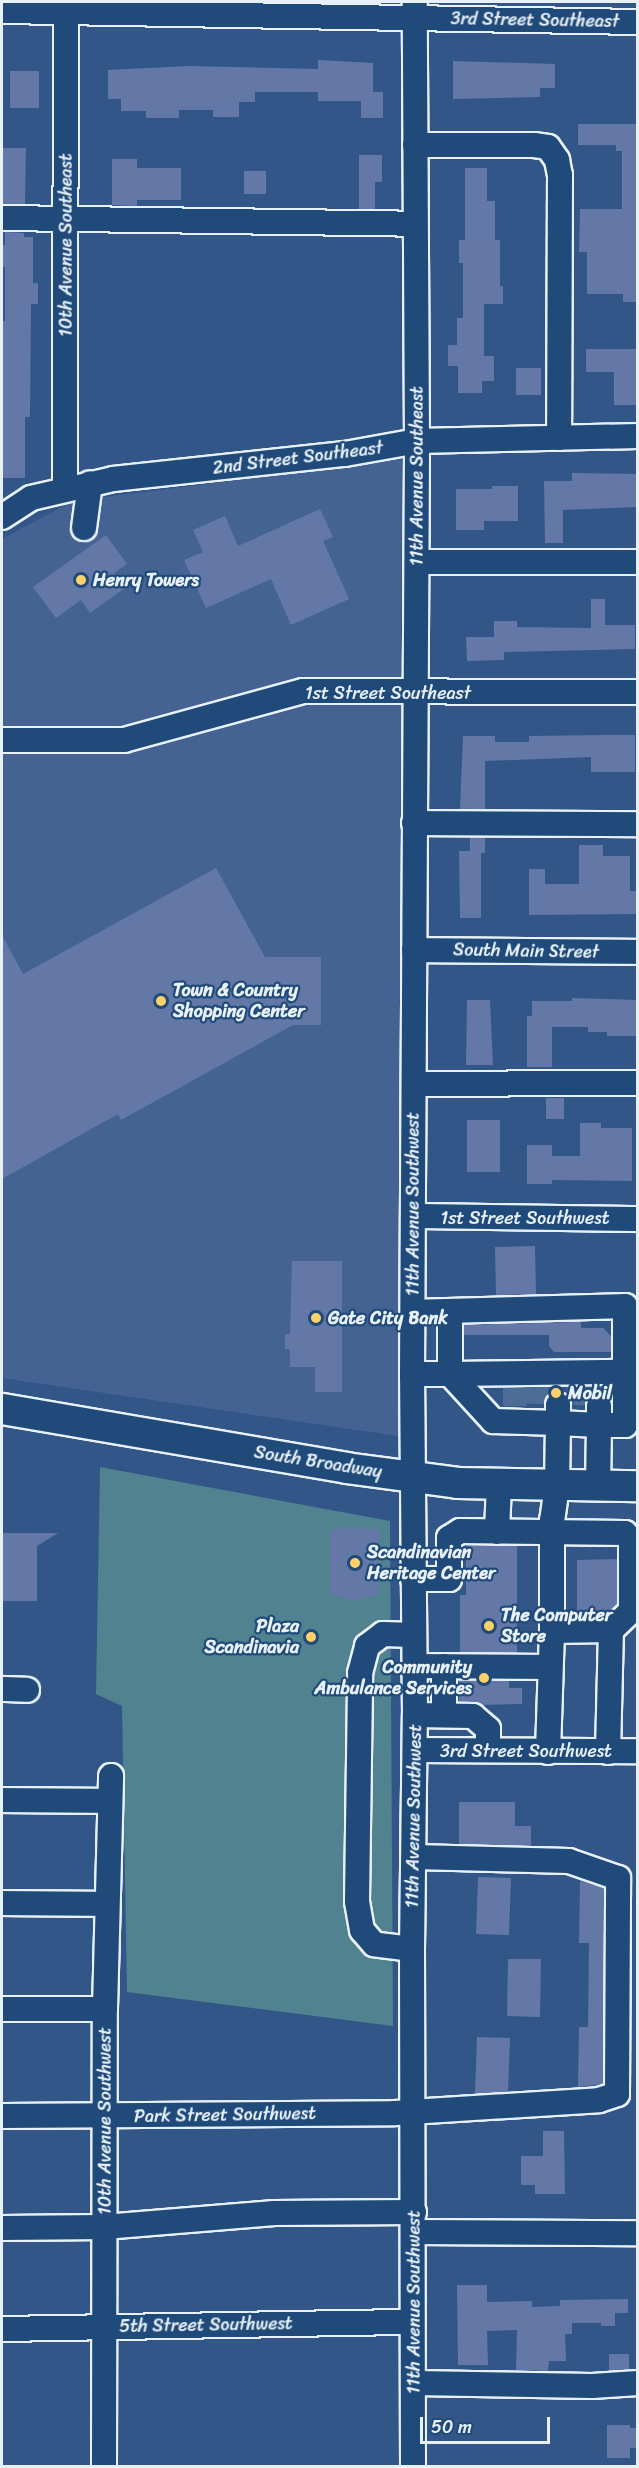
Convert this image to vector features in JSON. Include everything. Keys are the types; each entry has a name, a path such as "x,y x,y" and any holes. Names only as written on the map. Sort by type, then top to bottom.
{"main road":[{"name":"South Broadway","path":"2,1409 346,1468 499,1485 638,1486"}],"street":[{"name":"3rd Street Southeast","path":"2,11 66,6 415,9 638,22"},
{"name":"10th Avenue Southeast","path":"65,488 66,6"},
{"name":"11th Avenue Southeast","path":"414,950 417,692 415,9"},
{"path":"415,145 534,145 548,147 557,160 560,175 559,438"},
{"path":"2,218 416,224"},
{"name":"2nd Street Southeast","path":"2,517 32,498 90,483 345,454 417,441 638,436"},
{"path":"84,528 90,483"},
{"path":"417,562 638,562"},
{"name":"1st Street Southeast","path":"2,740 124,740 303,691 638,692"},
{"path":"414,823 638,824"},
{"name":"South Main Street","path":"414,950 638,952"},
{"name":"11th Avenue Southwest","path":"413,2466 414,2383 411,2322 414,2222 412,1949 415,1857 412,1374 414,950"},
{"path":"414,1084 638,1083"},
{"name":"1st Street Southwest","path":"413,1216 638,1219"},
{"path":"412,1374 450,1374 557,1396 625,1425 625,1306 413,1312"},
{"path":"450,1311 450,1374 493,1421 625,1372"},
{"path":"548,1752 552,1532 557,1486 557,1396"},
{"path":"557,1396 598,1486"},
{"path":"497,1532 499,1485"},
{"path":"413,1579 449,1579 449,1538 460,1531 626,1533 631,1540 631,1611 611,1630 552,1631"},
{"path":"608,1752 611,1630"},
{"path":"412,1949 374,1944 363,1930 357,1901 360,1673 367,1646 382,1634 413,1635"},
{"path":"414,1666 550,1667"},
{"path":"444,1666 444,1715"},
{"path":"2,1689 27,1690"},
{"path":"415,1715 473,1716 488,1729 488,1750"},
{"name":"3rd Street Southwest","path":"415,1750 638,1751"},
{"name":"10th Avenue Southwest","path":"104,2466 105,2009 108,1801 111,1776"},
{"path":"2,1800 108,1801"},
{"name":"Park Street Southwest","path":"2,2116 395,2113 588,2101 617,2094 618,1878 569,1861 415,1857"},
{"path":"2,1903 107,1904"},
{"path":"2,2009 105,2009"},
{"path":"2,2228 104,2227 274,2213 638,2233"},
{"name":"5th Street Southwest","path":"2,2329 411,2322"},
{"path":"414,2383 592,2386 638,2383"}],"shaded area":[{"path":"402,459 398,1436 2,1378 2,539 73,501"}],"green space":[{"path":"100,1467 390,1521 393,2026 127,1992 122,1706 96,1694"}],"building":[{"path":"318,60 373,63 373,92 383,92 383,118 361,118 361,101 318,101 318,92 255,92 255,102 239,102 239,117 213,117 213,110 179,110 179,118 146,118 146,111 121,111 121,99 108,99 108,70 188,66 318,69"},
{"path":"453,61 555,64 555,88 540,88 540,97 453,99"},
{"path":"10,71 39,71 39,108 10,108"},
{"path":"578,124 638,124 638,302 623,302 623,294 587,294 587,252 579,252 580,209 622,209 622,151 616,151 616,145 578,145"},
{"path":"2,148 26,148 25,204 2,204"},
{"path":"359,155 382,155 382,182 375,182 375,209 359,209"},
{"path":"112,159 137,159 137,168 181,168 181,200 137,200 137,206 112,205"},
{"path":"465,168 487,168 487,201 495,201 495,240 500,240 500,286 503,286 503,304 484,304 484,356 494,356 494,381 482,381 482,393 458,393 458,366 448,366 448,345 457,345 457,318 463,318 463,263 459,263 459,240 465,240"},
{"path":"244,171 266,171 266,194 244,194"},
{"path":"5,232 24,233 24,237 33,237 33,283 38,283 38,304 31,304 30,417 25,417 25,478 2,478 2,321 5,321 5,267 2,267 2,245 5,245"},
{"path":"586,349 638,349 638,405 614,405 614,372 586,372"},
{"path":"516,368 541,368 541,395 516,395"},
{"path":"572,473 637,474 637,507 563,510 563,543 545,543 544,481 572,481"},
{"path":"492,486 518,486 518,521 484,521 484,530 456,530 456,489 492,489"},
{"path":"320,509 333,537 323,541 349,599 291,625 271,579 206,608 184,560 203,552 193,530 225,516 238,546"},
{"name":"Henry Towers","path":"106,535 127,564 114,573 125,588 90,613 81,600 56,618 33,587"},
{"path":"591,599 605,599 605,625 635,625 635,649 504,652 504,660 467,661 466,637 494,637 494,621 517,621 517,627 591,628"},
{"path":"635,735 635,772 591,772 591,757 485,761 485,809 460,809 463,736 495,736 495,742 529,742 529,736"},
{"path":"470,837 485,838 485,853 481,853 481,918 460,918 459,851 470,851"},
{"path":"579,845 603,845 603,856 630,856 630,891 638,891 638,914 529,915 529,869 545,869 545,884 579,884"},
{"name":"Town & Country Shopping Center","path":"216,868 265,957 321,957 321,1025 293,1025 121,1120 118,1114 2,1179 2,935 23,974"},
{"path":"572,998 638,1000 638,1036 607,1036 607,1032 588,1032 588,1027 552,1027 552,1067 527,1067 527,1016 532,1016 532,1001 572,1001"},
{"path":"467,1000 490,1000 493,1065 466,1065"},
{"path":"546,1098 564,1098 564,1119 546,1119"},
{"path":"467,1120 500,1120 500,1172 467,1172"},
{"path":"580,1123 601,1123 601,1128 632,1128 632,1181 552,1180 552,1184 527,1184 527,1145 552,1145 552,1156 580,1156"},
{"path":"535,1246 536,1294 496,1295 495,1247"},
{"name":"Gate City Bank","path":"292,1261 342,1261 342,1392 315,1392 315,1367 290,1367 290,1349 285,1349 285,1334 290,1334"},
{"path":"581,1322 581,1328 603,1328 611,1336 611,1352 554,1352 549,1346 549,1335 464,1335 464,1325"},
{"name":"Scandinavian Heritage Center","path":"354,1527 379,1530 378,1596 352,1600 330,1595 330,1530"},
{"path":"2,1533 58,1533 37,1546 37,1601 2,1601"},
{"name":"The Computer Store","path":"466,1545 517,1546 517,1653 460,1652 460,1595 466,1595"},
{"path":"617,1559 617,1605 605,1616 577,1616 577,1560"},
{"name":"Community Ambulance Services","path":"459,1681 509,1681 509,1688 522,1688 522,1704 481,1705 459,1701"},
{"path":"459,1802 515,1802 515,1826 531,1826 531,1846 459,1844"},
{"path":"478,1877 511,1878 509,1935 476,1934"},
{"path":"580,1881 604,1888 603,2084 578,2087 579,2027 588,2027 589,1943 579,1943"},
{"path":"508,1959 541,1959 540,2017 507,2016"},
{"path":"477,2037 510,2038 508,2092 475,2094"},
{"path":"543,2131 564,2131 565,2194 535,2194 535,2185 521,2185 521,2156 543,2156"},
{"path":"457,2285 487,2285 487,2302 532,2301 532,2307 560,2306 560,2300 628,2299 628,2313 615,2313 615,2326 601,2326 601,2323 572,2323 572,2334 565,2334 566,2361 549,2361 548,2371 516,2370 517,2330 487,2331 488,2365 458,2365"},
{"path":"609,2354 629,2354 629,2369 609,2371"},
{"path":"607,2425 630,2425 630,2428 638,2428 638,2448 630,2448 630,2458 607,2458"}],"tunnel":[{"path":"515,1385 515,1406"},
{"path":"578,1405 579,1385"},
{"path":"599,1385 599,1406"},
{"path":"536,1404 537,1386"}],"place":[{"name":"Henry Towers","path":"81,580"},
{"name":"Town & Country Shopping Center","path":"161,1001"},
{"name":"Gate City Bank","path":"316,1318"},
{"name":"Mobil","path":"556,1393"},
{"name":"Scandinavian Heritage Center","path":"355,1563"},
{"name":"The Computer Store","path":"489,1626"},
{"name":"Plaza Scandinavia","path":"311,1637"},
{"name":"Community Ambulance Services","path":"484,1678"}]}
